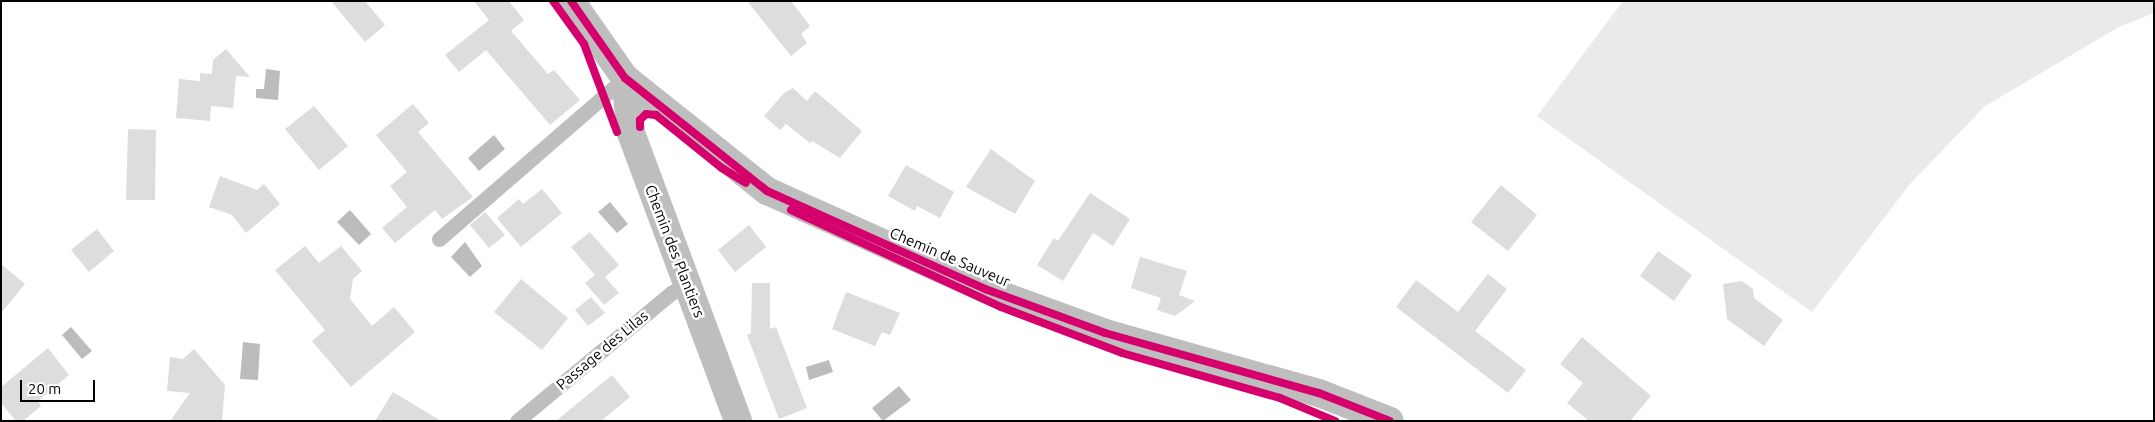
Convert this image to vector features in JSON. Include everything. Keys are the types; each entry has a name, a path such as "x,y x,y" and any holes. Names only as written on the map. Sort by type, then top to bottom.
{"street":[{"name":"Chemin de Sauveur","path":"571,1 625,78 767,191 985,289 1106,333 1319,392 1390,421"},
{"name":"Chemin des Plantiers","path":"625,78 631,133 738,421"}],"lane":[{"path":"439,239 625,78"},
{"name":"Passage des Lilas","path":"517,421 670,293 688,283"}],"shaded area":[{"path":"1623,1 2154,1 2154,13 2119,27 1985,106 1910,184 1812,312 1537,116"},
{"path":"266,69 280,71 278,100 256,98 256,89 264,89"},
{"path":"494,135 505,149 479,171 468,158"},
{"path":"610,202 628,224 617,233 598,212"},
{"path":"350,210 371,234 359,245 337,222"},
{"path":"465,242 482,266 470,277 451,257"},
{"path":"71,327 92,351 82,359 62,335"},
{"path":"243,342 260,344 258,380 240,379"},
{"path":"829,360 833,372 809,380 806,367"},
{"path":"899,386 911,400 883,421 872,408"}],"building":[{"path":"331,1 365,1 385,25 365,42"},
{"path":"474,1 509,1 524,20 511,31 548,74 554,70 580,100 550,125 486,50 459,72 445,55 489,20"},
{"path":"747,1 791,1 810,26 801,34 807,43 791,56"},
{"path":"226,49 250,77 236,76 233,108 211,106 210,121 176,118 179,79 200,81 200,73 212,74 213,60"},
{"path":"793,88 807,101 815,91 862,131 840,158 812,141 810,143 786,124 780,130 764,116 784,93"},
{"path":"413,104 429,123 418,132 473,197 442,219 435,210 395,243 382,228 407,207 390,186 407,172 376,135"},
{"path":"314,106 348,146 319,170 285,129"},
{"path":"128,129 156,130 155,200 126,200"},
{"path":"991,149 1035,181 1015,214 966,187"},
{"path":"906,165 954,192 940,218 917,206 915,211 888,196"},
{"path":"220,176 257,190 264,184 280,204 246,233 232,215 209,207"},
{"path":"1501,185 1537,215 1508,251 1471,222"},
{"path":"542,189 562,213 521,247 497,218 519,199 523,204"},
{"path":"1090,193 1130,219 1113,246 1093,233 1063,281 1037,265 1054,238 1058,241"},
{"path":"485,212 505,235 489,248 470,225"},
{"path":"749,225 766,247 735,272 718,250"},
{"path":"97,229 114,251 89,272 71,250"},
{"path":"590,232 619,265 605,277 619,293 604,305 585,283 595,275 571,247"},
{"path":"305,246 319,263 341,246 362,271 353,279 350,299 372,326 394,307 415,332 351,387 312,341 325,330 275,270"},
{"path":"1658,251 1692,275 1674,301 1640,276"},
{"path":"1140,257 1187,271 1179,295 1195,301 1175,316 1157,310 1161,298 1131,288"},
{"path":"1,264 25,284 1,313"},
{"path":"1488,274 1507,289 1475,331 1526,370 1508,393 1396,307 1416,280 1458,312"},
{"path":"521,279 568,318 542,350 494,312"},
{"path":"1742,281 1753,289 1754,298 1783,320 1764,346 1727,319 1723,284"},
{"path":"752,283 770,283 770,329 776,327 807,408 779,419 747,335 751,333"},
{"path":"846,292 900,313 890,335 882,332 875,346 832,329"},
{"path":"591,297 605,313 588,326 575,310"},
{"path":"1582,337 1651,396 1630,421 1589,421 1567,403 1583,383 1560,364"},
{"path":"48,348 69,375 38,401 41,406 23,421 16,421 1,403 1,387"},
{"path":"194,349 225,385 222,421 170,421 190,393 167,391 170,357 183,359"},
{"path":"612,375 630,397 601,421 556,421"},
{"path":"393,392 441,421 375,421"}],"cycle path":[{"path":"553,1 584,44 617,132"},
{"path":"571,1 625,78 767,191 985,289 1105,333 1319,393 1390,421"},
{"path":"640,127 640,120 646,114 656,115 722,168 746,183"},
{"path":"791,210 1001,307 1122,353 1280,398 1335,421"}]}
